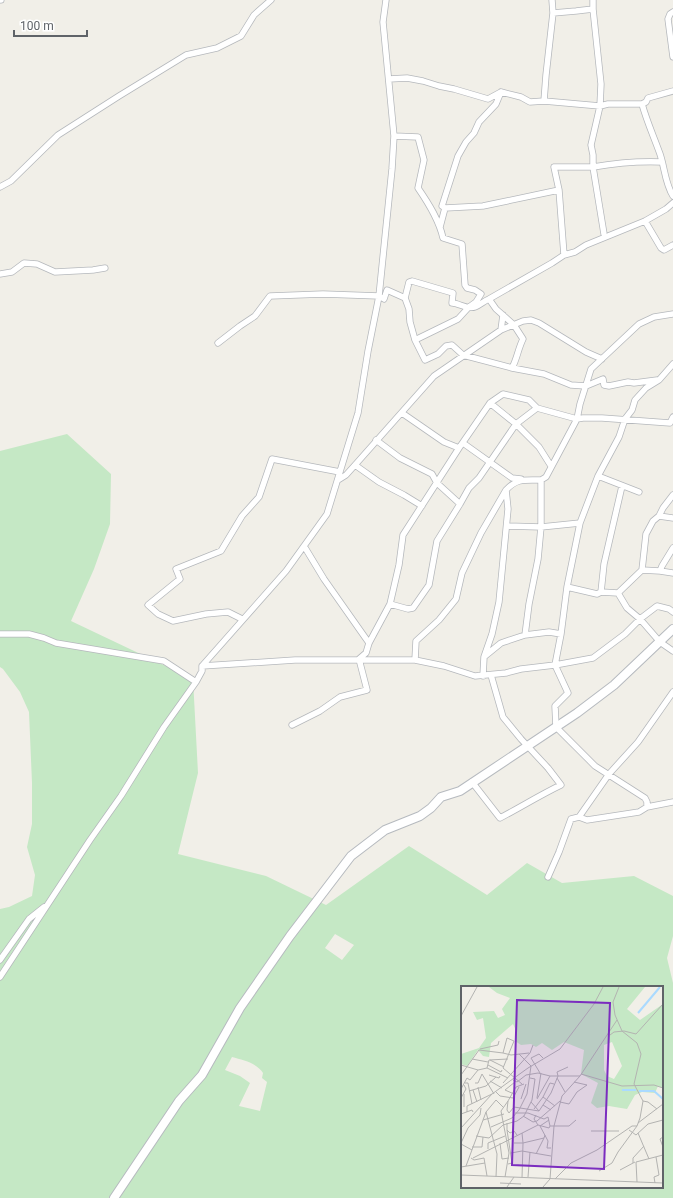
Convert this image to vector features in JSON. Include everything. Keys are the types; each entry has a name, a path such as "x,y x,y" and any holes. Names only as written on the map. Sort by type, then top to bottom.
{"street":[{"path":"0,187 11,181 58,135 119,96 186,55 217,48 241,36 254,15 271,0"},
{"path":"0,977 90,840 121,796 164,727 196,682 202,671 202,666 286,571 327,514 358,413 379,296 394,136 383,22 386,0"},
{"path":"544,101 553,13 552,0"},
{"path":"593,0 601,84 600,106 591,145 594,155 593,167 604,234 606,237"},
{"path":"553,13 576,12 593,9"},
{"path":"673,12 670,14 668,19 673,57"},
{"path":"389,79 407,78 423,81 488,99 501,92 521,97 530,102 544,101 600,106 608,104 642,104 646,102 648,98 673,91"},
{"path":"440,227 445,208 442,206 458,156 466,142 474,133 479,122 496,104 501,92"},
{"path":"642,104 646,120 662,162 666,184 673,196"},
{"path":"394,136 418,137 424,160 418,188 433,212 443,238 462,244 465,285 467,288 475,290 481,294 476,302 458,319 415,340"},
{"path":"564,255 559,190 554,167 593,167 638,161 662,162"},
{"path":"445,208 483,206 559,190"},
{"path":"659,380 634,383 628,382 609,386 604,385 603,379 586,386 571,385 544,374 512,368 463,355 452,345 441,349 438,354 425,360 415,340 410,322 410,309 405,298 409,282 412,281 453,293 452,303 458,303 461,306 473,308 564,255 575,252 586,245 645,221 666,209 673,203"},
{"path":"645,221 664,250 673,245"},
{"path":"0,274 12,272 24,263 37,264 55,272 106,268"},
{"path":"218,343 255,316 270,296 324,294 379,296 384,299 387,290 405,298"},
{"path":"489,299 496,309 514,325 523,339 518,349 516,361 512,368"},
{"path":"402,413 444,442 461,446 512,478 541,480 546,477 577,419 580,404 592,369 639,324 654,317 673,314"},
{"path":"501,330 503,315"},
{"path":"338,480 346,475 434,376 501,330 523,321 531,320 586,352 602,359"},
{"path":"647,807 645,798 595,766 556,727 554,706 568,693 555,665 561,634 566,587 580,524 598,476 620,436 625,419 632,410 635,400 646,388 659,380 673,364"},
{"path":"359,659 366,653 369,643 390,604 399,565 403,535 490,403 503,394 529,400 537,408 577,419 625,419 670,422 673,416"},
{"path":"490,403 516,424 539,447 551,466"},
{"path":"390,604 408,609 413,608 429,585 437,541 469,488 478,478 516,424 537,408"},
{"path":"376,440 400,458 432,474 437,484 460,504"},
{"path":"242,619 228,612 206,614 173,621 158,614 148,605 180,579 176,569 221,551 242,516 259,497 272,459 340,472"},
{"path":"355,465 379,482 422,506"},
{"path":"598,476 639,492"},
{"path":"415,660 416,641 439,620 456,598 462,573 481,533 506,490 512,483 523,479"},
{"path":"525,635 529,604 538,559 541,527 541,480"},
{"path":"601,592 604,564 622,486"},
{"path":"483,676 484,657 492,634 499,602 507,526 508,509 506,490"},
{"path":"566,587 597,594 601,592 618,593 642,570 646,534 653,521 659,516 673,495"},
{"path":"659,516 673,518"},
{"path":"507,526 541,527 580,524"},
{"path":"304,546 348,614 369,643"},
{"path":"660,571 673,550"},
{"path":"642,570 673,572"},
{"path":"618,593 627,608 640,619 660,642 673,651"},
{"path":"202,666 295,660 415,660 444,666 474,676 506,674 521,669 593,658 625,634 640,619 657,606 671,610 673,602"},
{"path":"114,1198 150,1147 171,1112 202,1075 240,1008 290,936 330,886 350,856 385,830 420,816 431,808 441,797 460,791 577,713 614,685 673,629"},
{"path":"484,657 501,644 525,635 549,632 561,634"},
{"path":"0,634 29,634 56,643 164,661 196,682"},
{"path":"292,725 320,711 340,697 367,690 359,659"},
{"path":"472,782 500,818 541,794 561,785 503,717 491,675"},
{"path":"579,817 609,774 638,742 673,693"},
{"path":"548,877 571,819 579,817 587,820 639,812 647,807 673,802"},
{"path":"0,960 29,919 49,903"}],"green space":[{"path":"67,434 111,474 110,524 94,569 71,621 193,679 198,773 178,854 266,876 326,905 409,846 487,895 527,863 562,883 634,876 673,896 673,936 667,958 673,983 673,1198 0,1198 0,909 9,907 32,896 35,875 27,847 32,824 29,712 20,692 0,667 0,451","holes":["335,934 354,945 342,960 325,948","232,1057 249,1062 263,1073 262,1078 267,1082 260,1111 239,1106 250,1083 240,1076 225,1070"]}]}
